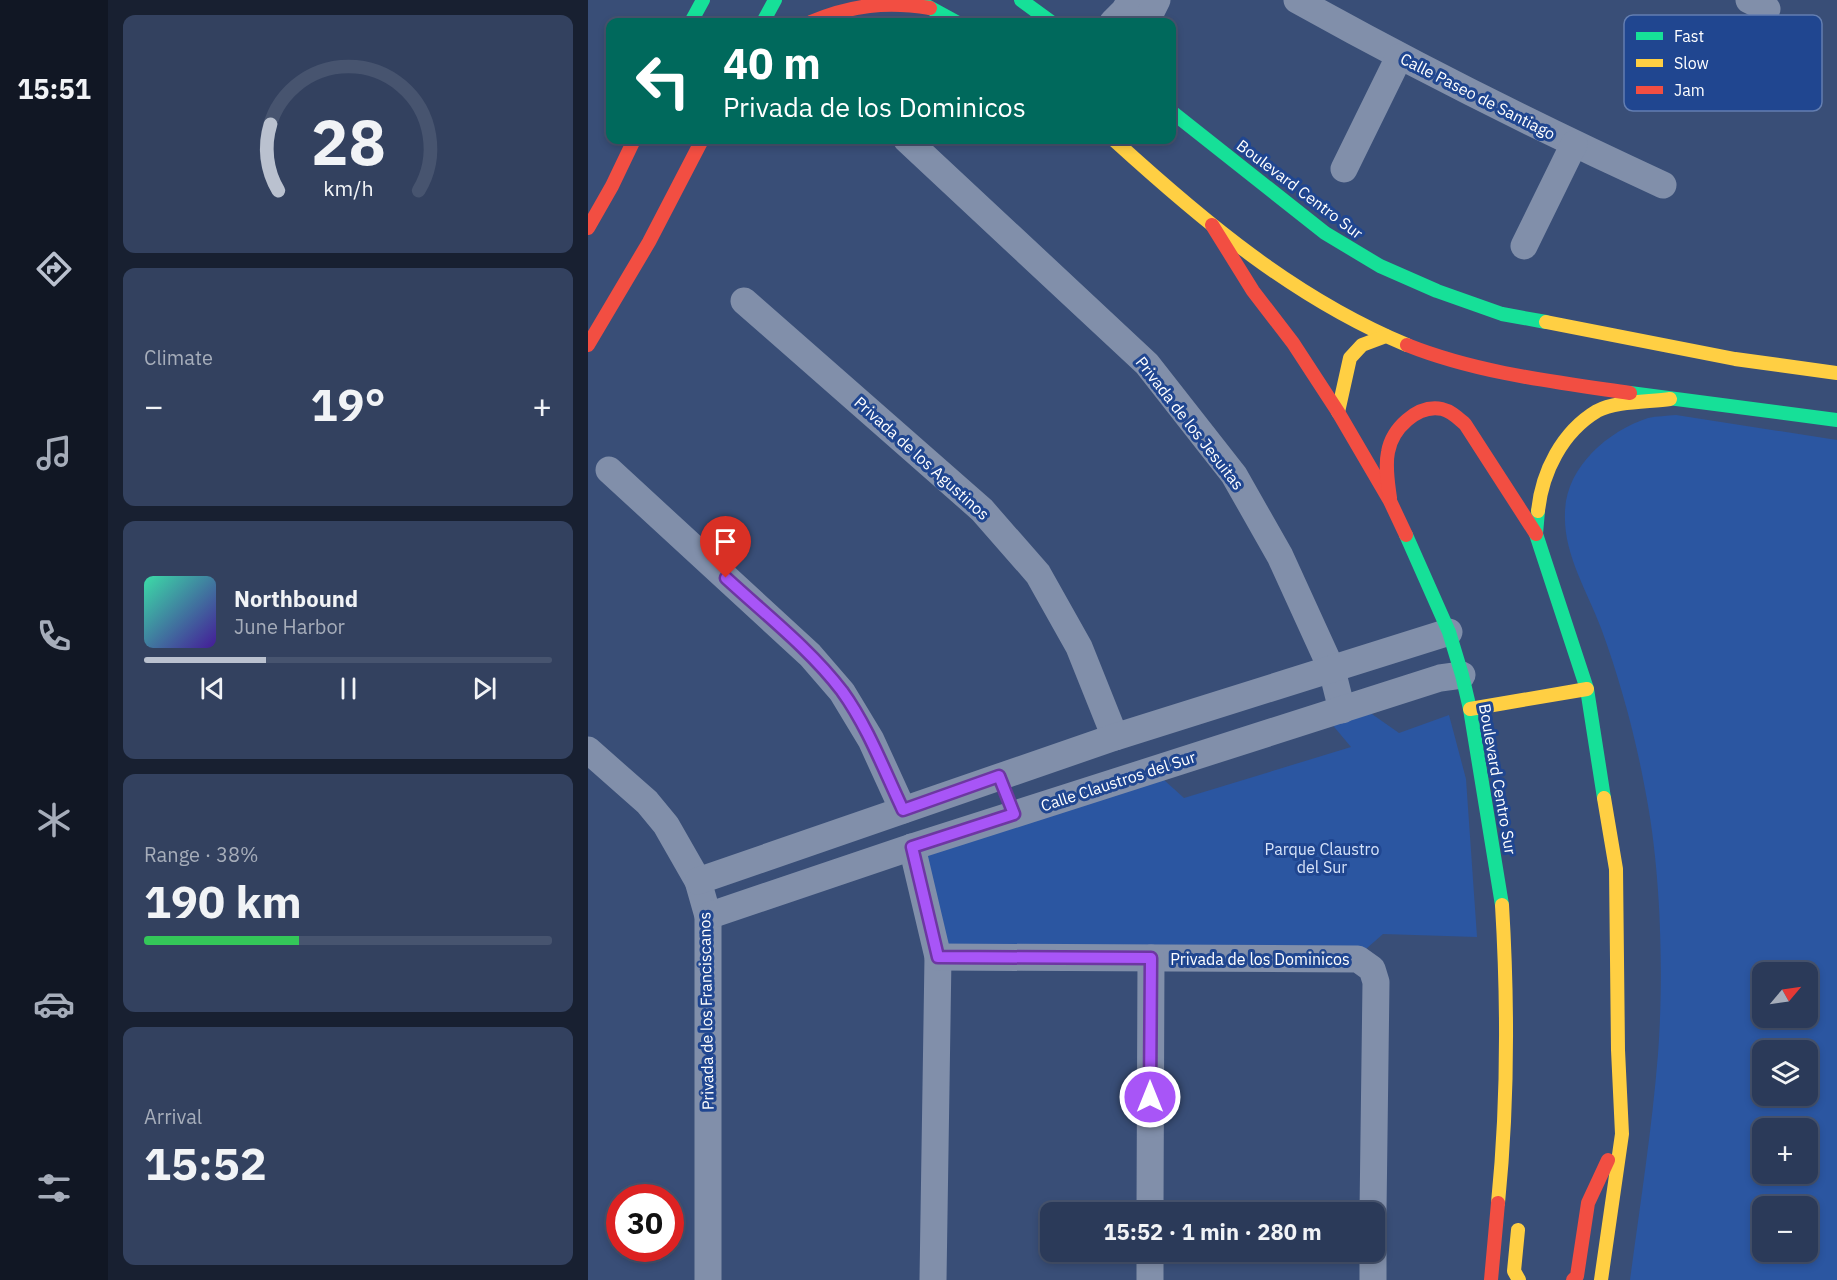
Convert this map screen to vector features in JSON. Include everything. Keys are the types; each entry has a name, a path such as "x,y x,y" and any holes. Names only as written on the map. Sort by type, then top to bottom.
{"street":[{"path":"688,0 690,18"},
{"path":"692,18 703,0"},
{"path":"765,18 775,0"},
{"path":"916,0 949,18"},
{"path":"1021,0 1046,18"},
{"path":"1117,18 1131,0"},
{"path":"1148,18 1157,0"},
{"name":"Calle Paseo de Santiago","path":"1297,0 1399,57 1574,144 1664,185"},
{"path":"819,18 829,13 871,4 900,3 930,8"},
{"path":"1344,169 1399,57"},
{"name":"Boulevard Centro Sur","path":"1176,115 1325,233 1380,266 1437,291 1502,314 1735,359 1837,373"},
{"path":"588,228 632,144"},
{"path":"588,345 649,242 700,144"},
{"name":"Privada de los Jesuitas","path":"912,144 1147,364 1234,475 1280,555 1332,670 1342,710"},
{"path":"1119,144 1212,225 1283,281 1327,307 1418,349 1492,371 1670,399 1837,420"},
{"path":"1524,246 1574,144"},
{"name":"Boulevard Centro Sur","path":"1212,225 1253,291 1293,343 1338,412 1390,501 1422,567 1449,632 1462,675 1501,892 1506,975 1505,1135 1491,1280"},
{"name":"Privada de los Agustinos","path":"744,301 982,510 1038,574 1079,647 1115,737"},
{"path":"1338,412 1350,358 1362,345 1386,336"},
{"path":"1536,534 1540,491 1551,462 1570,435 1598,411 1614,406 1670,399"},
{"path":"1390,501 1387,464 1393,436 1405,421 1418,414 1434,409 1449,411 1465,424 1536,534 1587,689 1616,869 1618,1050 1622,1134 1601,1280"},
{"path":"609,470 810,656 842,692 871,740 903,810"},
{"path":"698,880 1115,737 1449,632"},
{"name":"Calle Claustros del Sur","path":"708,916 1014,814 1440,678 1462,675"},
{"path":"1470,710 1587,689"},
{"name":"Privada de los Franciscanos","path":"588,750 646,802 666,825 698,880 708,916 708,1280"},
{"path":"999,776 1014,814"},
{"path":"912,847 938,957 933,1280"},
{"name":"Privada de los Dominicos","path":"938,957 1358,959 1372,969 1376,982 1373,1202"},
{"path":"1150,1202 1151,958"},
{"path":"1573,1280 1577,1276 1588,1203 1622,1134"},
{"path":"1505,1135 1514,1155"},
{"path":"1519,1280 1514,1271 1520,1218"},
{"path":"1150,1262 1150,1280"},
{"path":"1373,1262 1373,1280"}],"green space":[{"path":"1676,415 1837,440 1837,1280 1630,1280 1658,1054 1661,955 1658,886 1650,820 1632,728 1608,648 1572,557 1565,527 1565,512 1567,496 1573,480 1592,453 1618,432 1648,418"},
{"name":"Parque Claustro del Sur","path":"1359,705 1399,733 1449,715 1466,779 1477,937 1383,934 1358,956 938,957 912,847 1153,770 1184,798 1351,747 1325,716"}],"traffic: fast":[{"path":"693,18 703,0"},
{"path":"765,18 775,0"},
{"path":"916,0 949,18"},
{"path":"1021,0 1046,18"},
{"path":"1176,115 1325,233 1380,266 1437,291 1502,314 1546,322"},
{"path":"1630,393 1837,420"},
{"path":"1538,511 1536,534 1587,689 1604,798"},
{"path":"1406,535 1449,632 1462,675 1470,709 1502,905"}],"traffic: slow":[{"path":"1118,144 1181,200 1288,281 1326,305 1407,345"},
{"path":"1546,322 1735,359 1837,373"},
{"path":"1338,412 1350,358 1362,345 1386,336"},
{"path":"1538,511 1544,482 1556,454 1574,430 1585,420 1597,411 1613,405 1670,399"},
{"path":"1470,709 1587,689"},
{"path":"1601,1280 1622,1134 1618,1050 1616,869 1604,798"},
{"path":"1498,1203 1504,1129 1506,1054 1502,905"},
{"path":"1518,1230 1514,1271 1519,1280"}],"traffic: jam":[{"path":"821,18 869,6 899,5 930,8"},
{"path":"588,228 632,144"},
{"path":"588,345 649,242 700,144"},
{"path":"1212,225 1253,291 1293,343 1338,412 1390,501 1406,535"},
{"path":"1407,345 1489,370 1630,393"},
{"path":"1390,498 1387,475 1390,443 1400,427 1415,414 1433,408 1442,409 1465,424 1536,534"},
{"path":"1573,1280 1577,1276 1588,1203 1608,1160"},
{"path":"1491,1280 1498,1203"}],"route":[{"path":"726,578 810,656 842,692 871,740 903,810 999,776 1014,814 912,847 938,957 1151,958 1150,1097"}]}
